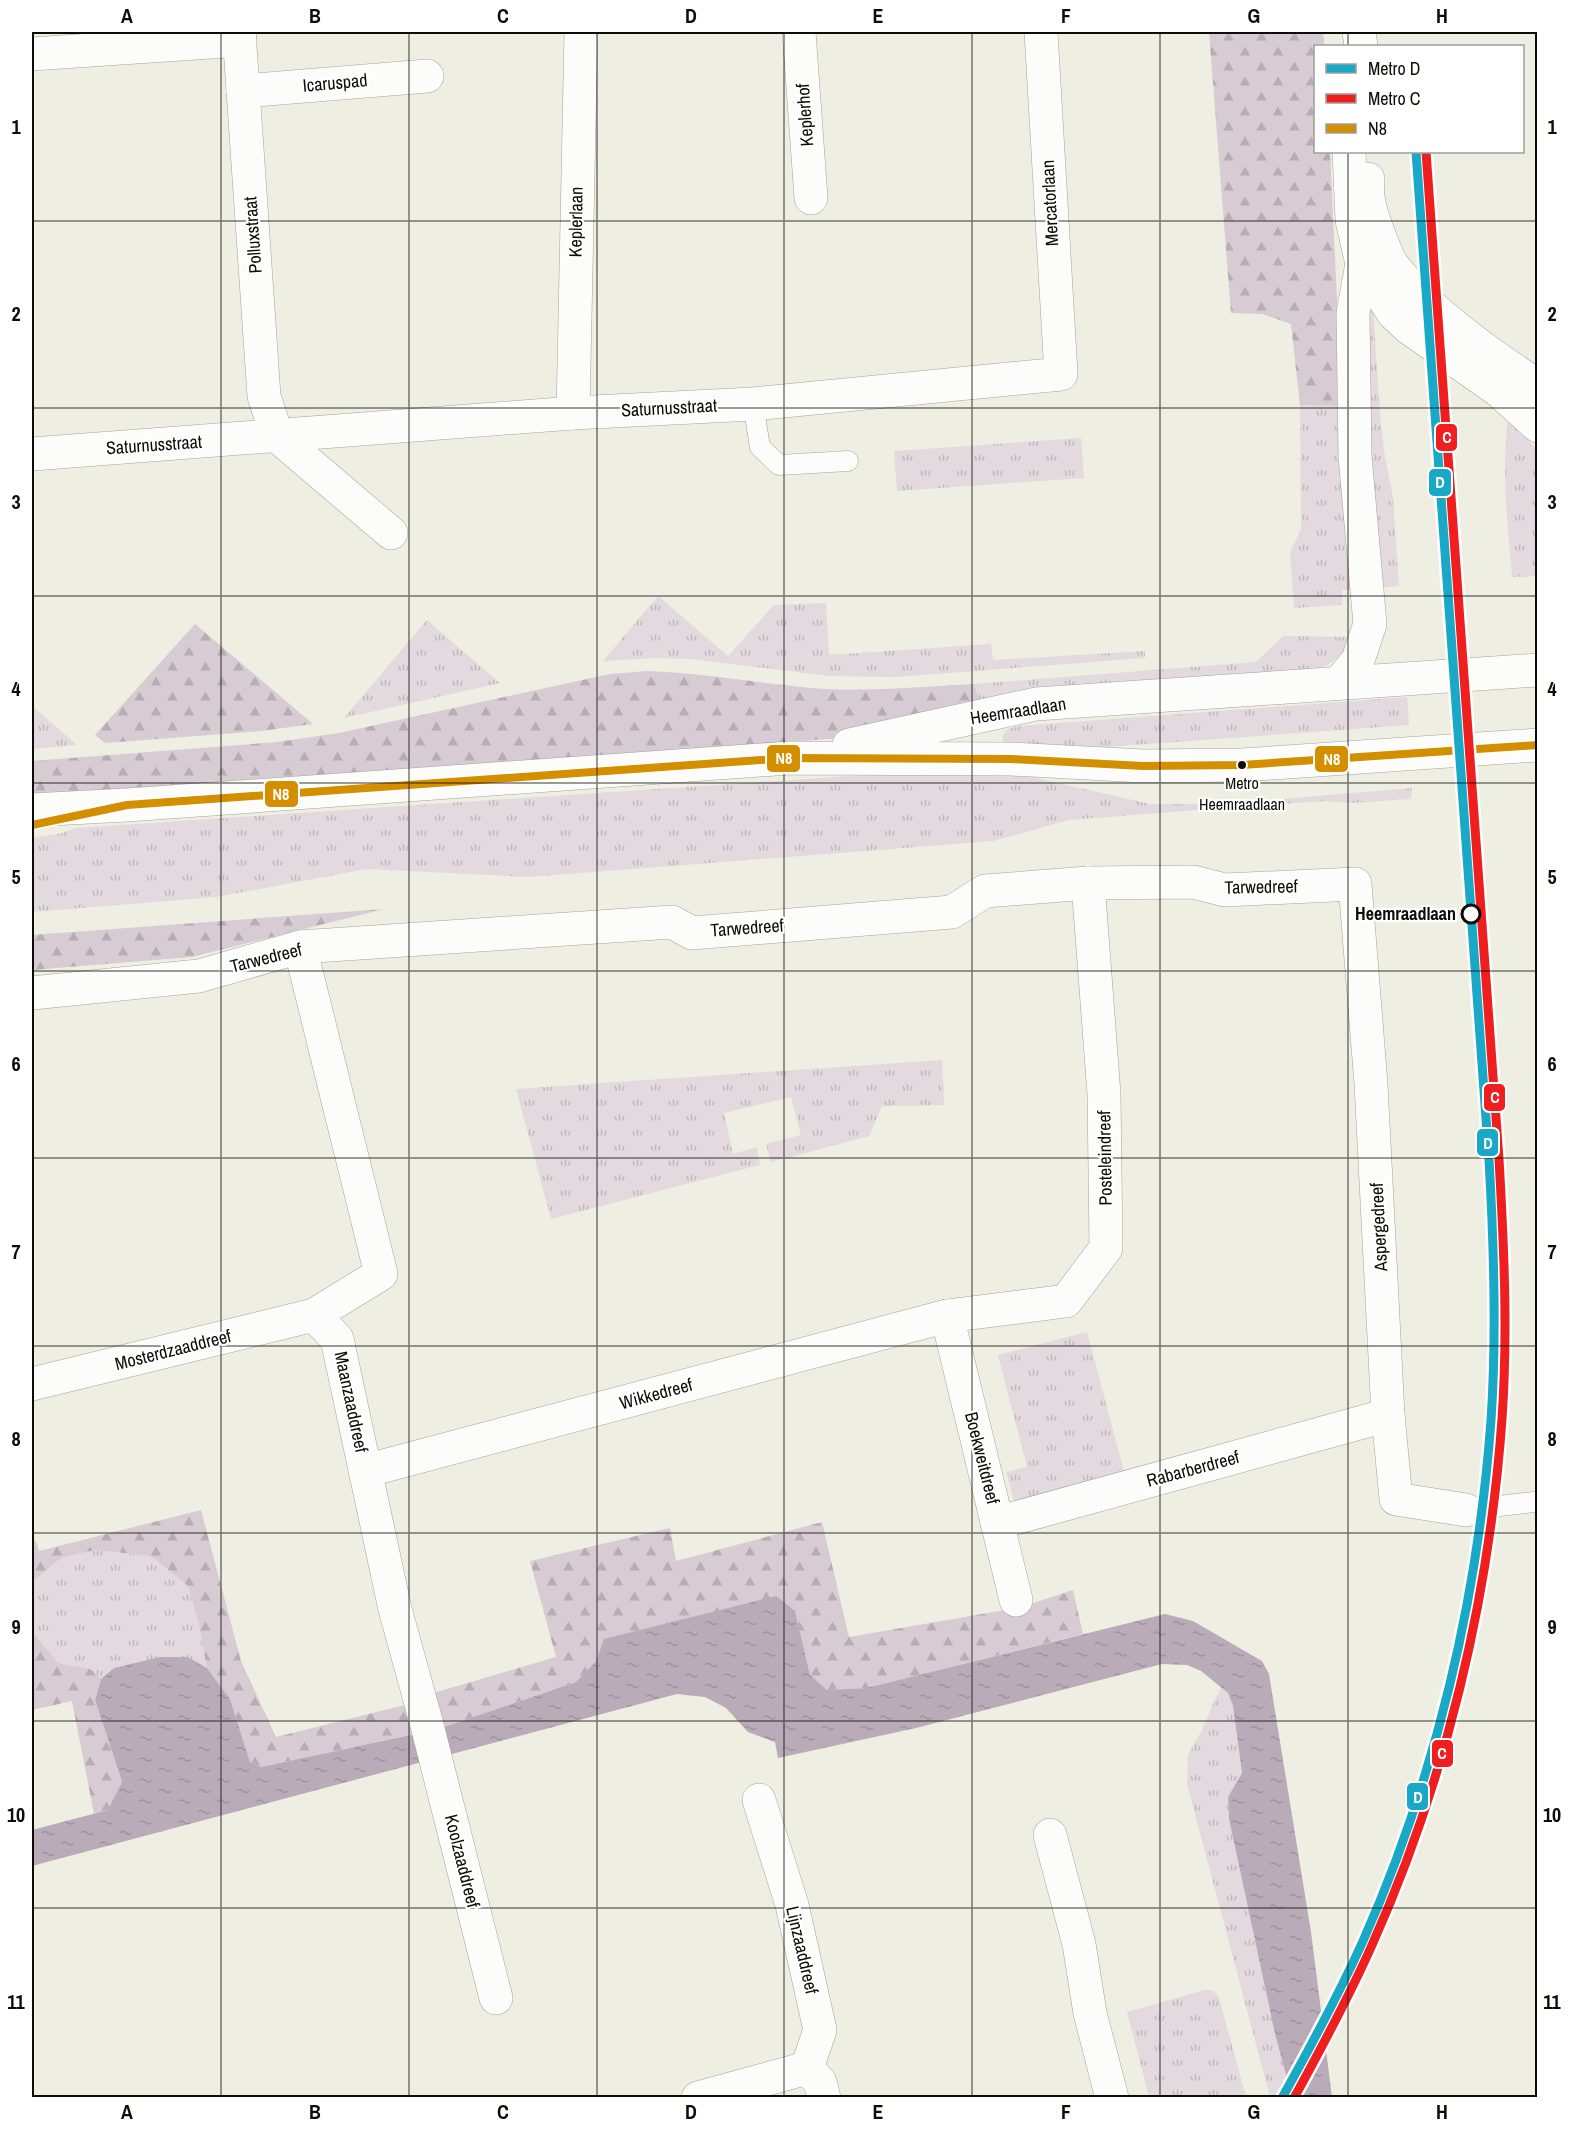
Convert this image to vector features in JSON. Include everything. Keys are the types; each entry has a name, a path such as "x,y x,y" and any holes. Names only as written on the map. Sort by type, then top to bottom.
{"street":[{"name":"Keplerlaan","path":"573,413 580,32"},
{"name":"Keplerhof","path":"799,32 810,198"},
{"name":"Mercatorlaan","path":"1041,32 1061,374"},
{"path":"32,54 240,36"},
{"name":"Polluxstraat","path":"240,36 264,396 277,436"},
{"name":"Icaruspad","path":"243,91 427,76"},
{"path":"1349,153 1352,220 1362,264 1393,313 1408,328 1498,390 1538,426"},
{"path":"1367,153 1369,203 1392,264 1422,297 1453,324 1503,363 1538,386"},
{"path":"1339,683 1358,660 1370,624 1355,456 1353,313 1362,264"},
{"name":"Saturnusstraat","path":"32,454 573,413 753,404 1061,374"},
{"path":"277,436 391,533"},
{"name":"Heemraadlaan","path":"789,758 1036,704 1538,670"},
{"name":"Heemraadlaan","path":"32,810 789,758 1011,759 1143,766 1242,765 1538,746"},
{"name":"Heemraadlaan","path":"32,825 127,805"},
{"name":"Tarwedreef","path":"32,993 199,976 300,947 672,922 692,933 952,912 985,891 1088,883 1193,882 1225,890 1355,884"},
{"name":"Posteleindreef","path":"947,1316 1066,1301 1106,1248 1104,1094 1088,883"},
{"name":"Aspergedreef","path":"1355,884 1371,1084 1388,1415 1396,1499 1466,1510"},
{"path":"300,947 381,1274 314,1315"},
{"name":"Mosterdzaaddreef","path":"32,1384 314,1315"},
{"name":"Maanzaaddreef","path":"314,1315 337,1339 395,1609 427,1725"},
{"name":"Wikkedreef","path":"365,1471 947,1316"},
{"name":"Boekweitdreef","path":"947,1316 1016,1600"},
{"name":"Rabarberdreef","path":"997,1523 1388,1415"},
{"name":"Koolzaaddreef","path":"427,1725 496,1998"},
{"name":"Lijnzaaddreef","path":"759,1800 792,1905 820,2030 807,2068"},
{"path":"1050,1835 1079,1944 1090,2013 1112,2097"},
{"path":"698,2097 807,2068 820,2082 824,2097"}],"lane":[{"path":"753,404 760,447 779,465 848,461"},
{"path":"1466,1510 1534,1502"}],"green space":[{"path":"1209,32 1323,32 1324,45 1314,45 1314,153 1330,153 1342,406 1300,405 1291,324 1262,314 1231,313"},
{"path":"1368,303 1373,306 1380,414 1393,498 1399,586 1379,588 1364,357"},
{"path":"1300,405 1342,406 1355,590 1342,590 1342,605 1294,608 1290,552 1301,529"},
{"path":"1508,419 1537,450 1537,576 1512,577 1505,479"},
{"path":"1081,438 1084,478 897,491 894,451"},
{"path":"658,596 728,656 774,605 826,603 829,655 991,644 993,660 1145,651 1145,658 896,677 829,676 690,659 603,661"},
{"path":"427,620 500,683 344,718"},
{"path":"195,624 313,724 261,731 105,743 95,735"},
{"path":"1283,636 1353,637 1337,657 1315,671 982,711 974,684 1256,662"},
{"path":"647,671 832,689 893,689 974,684 982,711 885,735 32,795 32,761 277,742 339,733 610,674"},
{"path":"1407,697 1409,725 1091,748 1004,744 1003,740 1006,731 1019,726"},
{"path":"32,706 77,745 32,749"},
{"path":"969,768 1005,771 1150,804 1222,804 1412,788 1411,799 1351,803 1326,801 1069,820 993,841 529,877 366,869 216,897 32,912 32,838 59,834 76,828"},
{"path":"384,909 192,957 32,970 32,935"},
{"path":"942,1060 944,1105 882,1106 869,1136 771,1162 766,1144 801,1135 791,1097 724,1113 733,1154 757,1147 760,1165 551,1219 516,1089"},
{"path":"1087,1332 1126,1479 1016,1508 1006,1472 1027,1467 998,1355"},
{"path":"201,1510 241,1661 276,1737 409,1704 418,1733 261,1767 250,1762 230,1699 207,1668 188,1586 151,1556 95,1550 61,1558 32,1582 32,1542 36,1541 39,1551"},
{"path":"822,1522 849,1637 1022,1607 1073,1590 1083,1634 866,1688 827,1690 810,1676 795,1611 596,1661 576,1682 438,1729 430,1694 556,1657 530,1561 670,1528 676,1561"},
{"path":"95,1550 151,1556 188,1586 207,1668 188,1657 114,1668 101,1679 89,1669 58,1663 32,1631 32,1582 61,1558"},
{"path":"32,1631 58,1663 90,1669 101,1679 95,1700 122,1783 108,1810 94,1814 72,1701 32,1710"},
{"path":"1222,1686 1228,1693 1233,1706 1242,1773 1228,1797 1229,1819 1275,2034 1292,2097 1270,2097 1187,1784 1188,1755"},
{"path":"1205,1990 1214,1991 1219,1998 1246,2097 1149,2097 1127,2012"}],"water":[{"path":"776,1596 795,1611 810,1675 827,1690 866,1688 1165,1614 1193,1621 1262,1661 1269,1674 1311,1932 1332,2097 1292,2097 1275,2034 1229,1819 1228,1797 1242,1773 1233,1706 1228,1693 1201,1671 1187,1665 1162,1664 916,1728 778,1758 775,1742 748,1732 726,1708 705,1697 677,1694 32,1866 32,1830 108,1810 122,1782 95,1700 101,1679 114,1668 160,1657 188,1657 207,1668 230,1699 250,1762 261,1767 438,1729 576,1682 596,1661 604,1639"}],"metro line":[{"name":"D","path":"1282,2098 1363,1941 1389,1879 1432,1751 1450,1686 1476,1553 1491,1420 1494,1290 1489,1160 1416,153"},
{"name":"C","path":"1294,2098 1345,2003 1372,1945 1422,1819 1442,1754 1475,1621 1496,1487 1502,1419 1505,1322 1499,1159 1426,153"}],"transit line":[{"name":"N8","path":"32,825 127,805 789,758 1011,759 1143,766 1242,765 1538,745"}],"place":[{"name":"Metro Heemraadlaan","path":"1242,765"},
{"name":"Heemraadlaan","path":"1471,914"}]}
